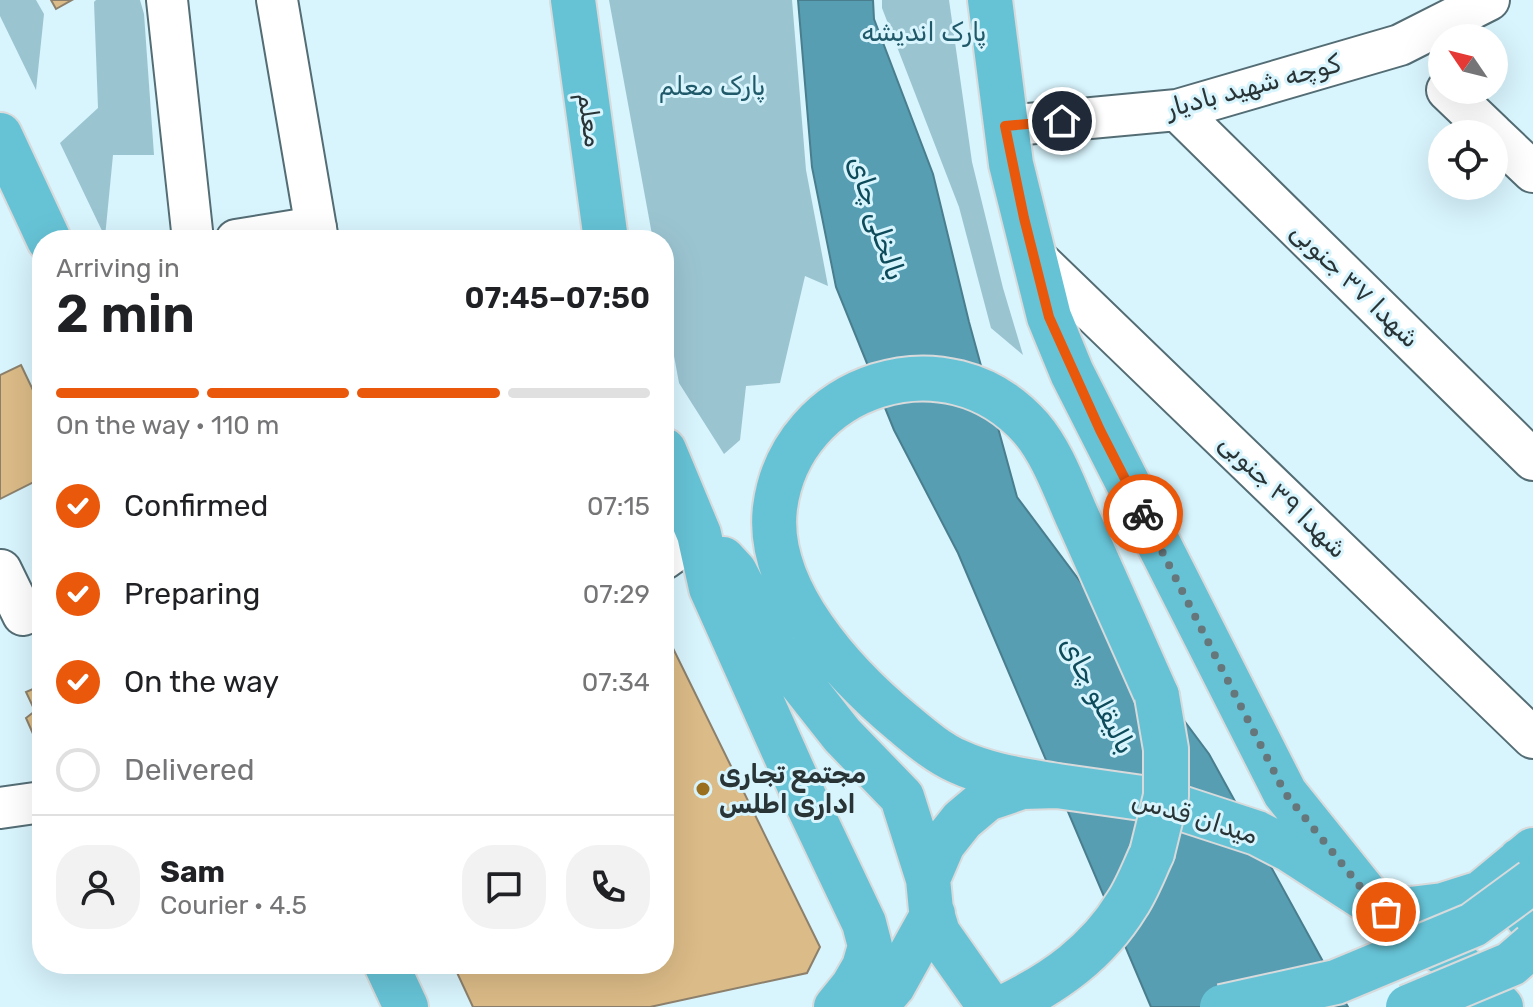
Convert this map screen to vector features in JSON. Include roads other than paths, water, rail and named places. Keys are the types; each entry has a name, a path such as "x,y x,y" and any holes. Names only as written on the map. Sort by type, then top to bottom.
{"main road":[{"name":"معلم","path":"573,0 605,230"},
{"path":"990,0 1005,126 1049,317 1072,373 1285,793 1381,909 1443,905 1481,893 1529,864"},
{"path":"0,135 44,230"},
{"path":"1004,1007 1047,986 1092,949 1127,905 1152,853 1166,796 1166,749 1157,696 1046,448 1014,411 970,386 920,378 894,380 848,397 813,425 798,444 780,486 775,508 775,540 782,567 795,595 828,649 849,674 893,715 940,752 994,775 1057,786"},
{"path":"674,485 684,520 711,588 864,923 870,946 864,967 836,1007"},
{"path":"684,520 735,572 775,650 842,735 902,797 938,933 973,987 990,1007"},
{"name":"میدان قدس","path":"875,1007 893,986 930,897 943,844 962,820 987,799 1022,787 1057,786 1156,800 1257,833 1290,850 1381,909 1461,966 1501,1007"},
{"path":"1529,864 1517,881 1519,904 1533,923"},
{"path":"1222,1007 1336,982 1473,925 1529,864"},
{"path":"1408,1007 1511,964 1533,945"},
{"path":"391,974 406,1007"}],"street":[{"path":"167,0 192,230"},
{"path":"277,0 316,230"},
{"name":"کوچه شهید بادیار","path":"1005,126 1177,110 1400,45 1489,0"},
{"path":"1400,45 1428,72"},
{"path":"1462,104 1479,120"},
{"name":"شهدا ۳۷ جنوبی","path":"1177,110 1533,460"},
{"path":"1508,148 1533,172"},
{"name":"شهدا ۳۹ جنوبی","path":"1033,255 1533,738"},
{"path":"674,540 684,520"},
{"path":"0,808 32,803"}],"water":[{"path":"798,0 873,0 874,19 933,174 969,322 1017,497 1209,754 1348,1007 1151,1007 958,553 894,430 836,287 812,167"}],"place":[{"name":"مجتمع تجاری اداری اطلس","path":"703,789"}],"park label":[{"name":"پارک اندیشه","path":"924,32"},
{"name":"پارک معلم","path":"712,86"}],"water label":[{"name":"بالخلی چای","path":"877,218"},
{"name":"بالیقلو چای","path":"1098,695"}]}
